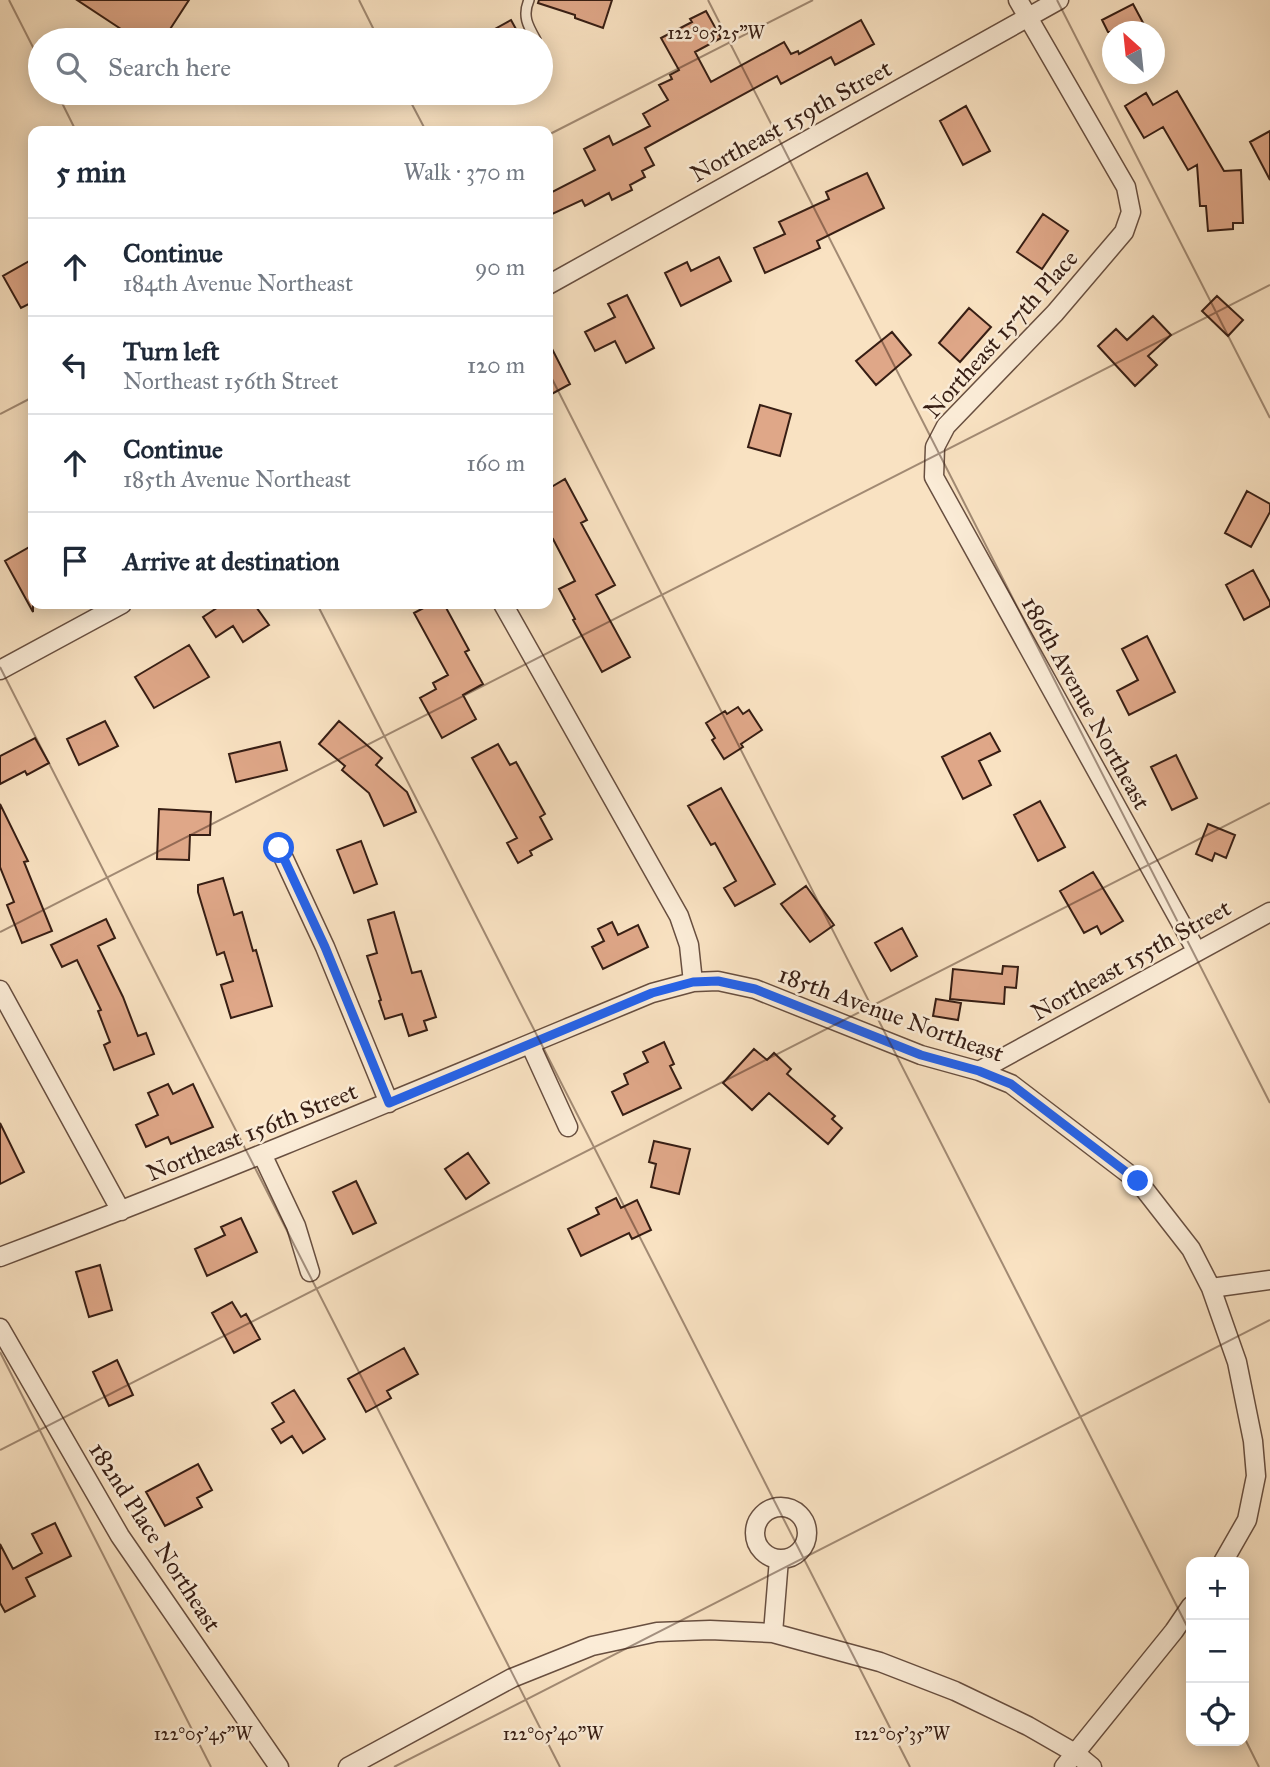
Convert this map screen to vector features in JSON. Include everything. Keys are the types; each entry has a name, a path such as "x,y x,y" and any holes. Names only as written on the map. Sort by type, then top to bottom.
{"street":[{"path":"1018,0 1028,18"},
{"name":"Northeast 159th Street","path":"553,282 1059,0"},
{"name":"Northeast 157th Place","path":"934,477 935,447 946,426 1055,313 1124,232 1130,212 1126,187 1028,18"},
{"name":"186th Avenue Northeast","path":"934,477 1197,952"},
{"path":"0,670 113,609"},
{"path":"506,609 679,916 689,945 693,982"},
{"path":"279,848 325,947 389,1103"},
{"name":"Northeast 155th Street","path":"979,1071 1270,912"},
{"name":"Northeast 156th Street","path":"0,1257 389,1103 652,993 693,982 718,981"},
{"name":"185th Avenue Northeast","path":"718,981 755,989 921,1055 979,1071 1011,1084 1138,1181 1191,1249 1212,1288 1237,1362 1253,1441 1256,1476 1247,1520 1226,1557"},
{"path":"0,990 121,1211"},
{"path":"530,1044 568,1127"},
{"path":"262,1154 296,1226 310,1272"},
{"path":"1212,1288 1270,1280"},
{"name":"182nd Place Northeast","path":"0,1328 120,1536 279,1767"},
{"path":"773,1633 779,1559"},
{"path":"1069,1760 1186,1613"},
{"path":"348,1767 512,1678 592,1646 657,1632 710,1630 773,1633 880,1662 955,1690 1028,1726 1069,1760 1092,1767"}],"lane":[{"path":"529,0 525,22 529,28"}],"building":[{"path":"77,0 189,0 171,28 119,28"},
{"path":"539,0 612,0 603,28 538,3"},
{"path":"1133,4 1142,21 1102,21"},
{"path":"706,11 721,38 695,52 711,82 784,42 791,54 798,51 799,54 861,20 874,44 835,65 831,57 781,84 777,76 645,148 654,165 642,171 645,177 630,185 632,190 612,200 609,193 585,206 582,200 553,214 553,191 595,170 584,149 609,136 613,145 650,126 643,114 668,100 659,85 672,79 670,75 679,70 661,38 692,22 690,19"},
{"path":"511,20 515,28 497,28"},
{"path":"1177,91 1224,171 1241,170 1243,223 1233,223 1233,229 1208,231 1206,206 1200,206 1197,165 1188,170 1163,127 1144,138 1125,106 1146,93 1153,105"},
{"path":"966,106 990,151 963,165 940,121"},
{"path":"1270,131 1270,180 1250,142"},
{"path":"867,173 884,208 817,241 820,248 765,273 754,248 785,234 779,222 829,199 826,192"},
{"path":"1043,214 1068,231 1042,269 1017,252"},
{"path":"719,257 731,281 681,306 665,273 687,262 691,271"},
{"path":"28,262 28,304 21,308 3,276"},
{"path":"627,295 654,348 626,363 615,341 595,351 585,332 615,317 608,304"},
{"path":"1217,296 1243,320 1228,336 1202,311"},
{"path":"969,308 991,327 960,362 939,343"},
{"path":"1153,316 1171,335 1148,356 1157,365 1135,386 1098,346 1116,329 1127,340"},
{"path":"892,332 911,355 876,385 856,361"},
{"path":"553,351 570,384 553,393"},
{"path":"760,405 791,414 780,456 748,447"},
{"path":"565,479 587,520 581,523 615,585 596,595 630,657 602,672 559,589 575,581 553,539 553,486"},
{"path":"1247,491 1270,504 1270,512 1251,547 1225,533"},
{"path":"28,548 28,603 5,561"},
{"path":"1253,570 1270,606 1244,620 1226,585"},
{"path":"215,609 258,609 269,625 243,642 233,626 216,637 203,617"},
{"path":"422,609 447,609 469,650 465,652 483,684 463,695 476,719 442,738 420,698 436,689 433,683 448,675 414,613"},
{"path":"1147,636 1175,692 1129,715 1117,691 1138,680 1122,649"},
{"path":"189,645 209,677 154,708 135,677"},
{"path":"738,707 743,714 749,710 762,730 724,759 712,740 715,738 706,723 725,711 727,714"},
{"path":"105,721 118,746 79,765 67,739"},
{"path":"339,721 382,758 376,765 407,792 416,812 384,826 369,793 342,770 345,766 319,744"},
{"path":"990,733 1000,751 979,761 991,785 963,799 942,757"},
{"path":"35,738 49,763 27,775 25,771 0,784 0,756"},
{"path":"280,742 287,770 236,782 229,754"},
{"path":"498,744 510,765 516,762 545,814 540,817 552,839 530,851 532,855 518,863 507,843 517,838 472,758"},
{"path":"1176,755 1197,798 1172,810 1151,767"},
{"path":"721,788 775,884 735,906 724,888 736,881 715,843 711,845 688,806"},
{"path":"1040,801 1065,847 1038,861 1014,815"},
{"path":"0,804 28,861 24,862 52,931 22,943 7,905 14,902 0,867"},
{"path":"159,809 211,812 210,835 190,835 189,860 157,859"},
{"path":"1208,824 1235,835 1226,858 1215,853 1212,861 1196,854"},
{"path":"361,841 377,884 354,893 337,850"},
{"path":"1093,872 1123,921 1101,934 1097,926 1084,933 1060,891"},
{"path":"223,878 234,915 242,912 272,1006 231,1018 221,985 233,981 224,952 217,955 198,892 198,885"},
{"path":"806,886 834,925 810,942 781,904"},
{"path":"394,912 412,973 421,971 436,1017 424,1021 427,1030 409,1036 402,1014 385,1019 367,956 377,953 368,920"},
{"path":"106,919 115,938 98,946 123,997 138,1036 146,1033 154,1054 114,1070 104,1045 110,1042 98,1011 101,1010 77,960 62,967 51,945"},
{"path":"612,922 618,935 638,925 648,947 603,969 592,947 604,941 598,929"},
{"path":"902,928 917,956 891,971 875,943"},
{"path":"1003,966 1018,967 1016,988 1005,987 1004,1004 950,999 953,969 1002,974"},
{"path":"936,999 961,1003 958,1020 933,1016"},
{"path":"664,1042 674,1064 670,1066 681,1088 623,1115 612,1092 628,1084 624,1074 648,1062 643,1052"},
{"path":"754,1049 767,1060 774,1053 791,1069 787,1074 835,1116 832,1119 842,1128 828,1144 769,1093 752,1110 723,1083"},
{"path":"168,1084 173,1094 193,1084 213,1127 171,1144 168,1137 146,1147 136,1125 158,1115 148,1093"},
{"path":"0,1123 24,1172 0,1184"},
{"path":"654,1141 690,1149 679,1194 651,1187 656,1164 649,1162"},
{"path":"468,1153 489,1183 466,1199 445,1169"},
{"path":"356,1181 376,1223 353,1234 333,1192"},
{"path":"616,1198 621,1208 637,1200 651,1230 632,1239 629,1233 581,1256 568,1229 599,1214 596,1208"},
{"path":"241,1218 257,1252 207,1276 195,1249 225,1235 221,1227"},
{"path":"100,1265 112,1310 89,1317 76,1272"},
{"path":"232,1302 241,1317 246,1314 260,1339 234,1353 212,1313"},
{"path":"404,1348 418,1374 387,1391 391,1398 366,1412 348,1379"},
{"path":"117,1360 133,1395 109,1406 93,1372"},
{"path":"294,1390 325,1439 303,1453 292,1436 281,1443 272,1429 284,1422 272,1403"},
{"path":"198,1464 212,1490 197,1498 202,1507 165,1526 146,1492"},
{"path":"55,1523 71,1556 26,1578 35,1596 5,1612 0,1603 0,1544 13,1569 42,1553 32,1534"}],"route":[{"path":"279,848 325,947 389,1103 652,993 693,982 718,981 755,989 921,1055 979,1071 1011,1084 1138,1181"}]}
